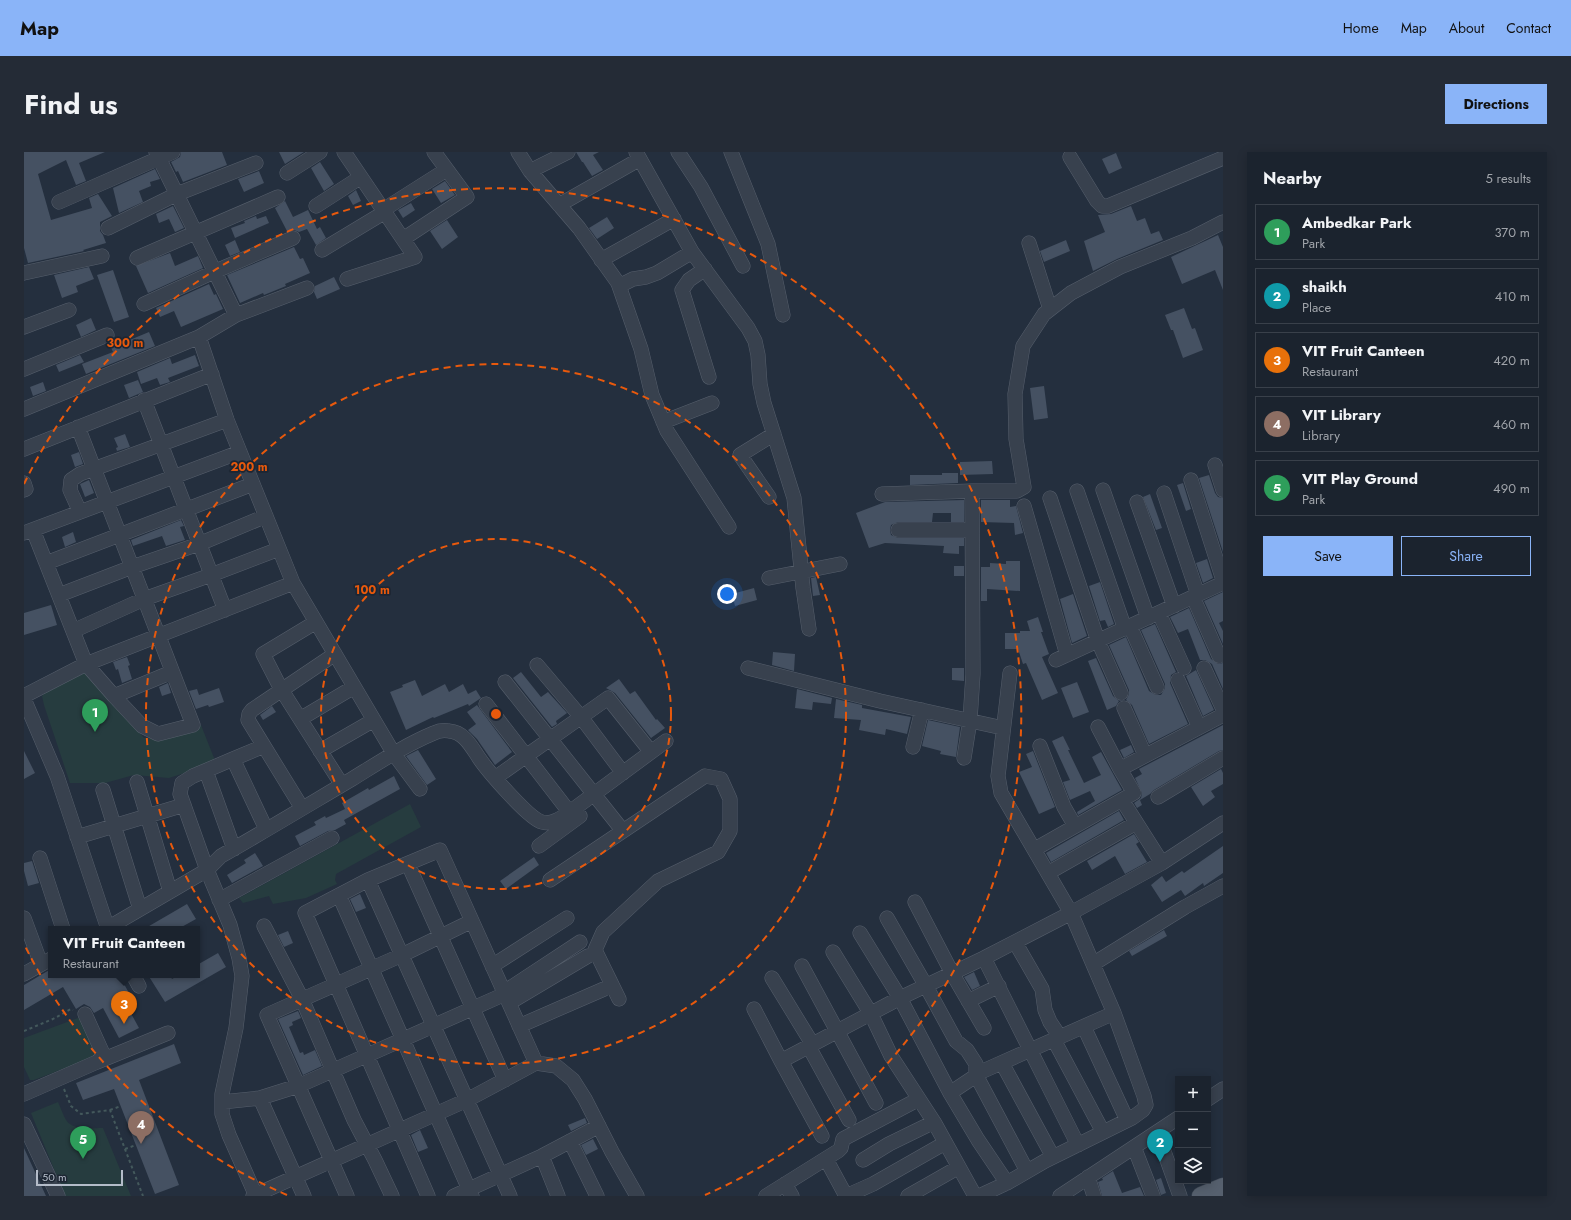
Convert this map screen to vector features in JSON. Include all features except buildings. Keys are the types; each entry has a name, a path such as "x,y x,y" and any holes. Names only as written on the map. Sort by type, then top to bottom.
{"street":[{"path":"59,202 158,155 173,152"},
{"path":"287,173 320,152"},
{"path":"344,152 415,257 347,278"},
{"path":"403,239 467,197 434,152"},
{"path":"518,152 530,171 578,228 619,286 641,349 652,395 667,431 729,527"},
{"path":"530,171 568,152"},
{"path":"678,152 700,187 743,266"},
{"path":"731,152 768,244 782,315"},
{"path":"158,155 216,271 236,315"},
{"path":"559,205 638,156 692,252 748,328 758,355 760,384 764,403 794,498 809,628"},
{"path":"1070,157 1102,206 1108,206 1223,158"},
{"path":"108,228 177,194 256,163"},
{"path":"322,250 446,170"},
{"path":"316,206 361,176"},
{"path":"137,258 197,234 278,197"},
{"path":"601,260 674,219"},
{"path":"882,494 1018,491 1024,487 1016,439 1015,394 1023,346 1044,314 1071,293 1120,268 1192,238 1223,222"},
{"path":"144,304 293,238"},
{"path":"1029,242 1050,309"},
{"path":"619,286 633,279 646,277 657,273 692,252"},
{"path":"24,273 102,256"},
{"path":"705,269 689,280 682,290 709,377"},
{"path":"24,409 199,337 236,315 307,288"},
{"path":"24,327 69,310"},
{"path":"24,369 107,335"},
{"path":"199,337 227,420 293,584 394,754 420,789"},
{"path":"24,449 212,374"},
{"path":"144,400 225,610"},
{"path":"663,422 712,403"},
{"path":"80,512 70,490 71,480 80,474 227,420"},
{"path":"78,427 107,502 119,534 144,598 192,725 158,734 142,726 86,664 46,563 28,532 80,512 107,502 174,477 240,452"},
{"path":"769,497 740,454 774,434"},
{"path":"1215,465 1223,490"},
{"path":"1191,480 1223,580"},
{"path":"24,483 26,489 24,490"},
{"path":"46,563 253,484"},
{"path":"1104,490 1154,615 1181,674 1199,727"},
{"path":"964,758 970,720 973,674 971,530 972,491"},
{"path":"1078,491 1128,627 1157,687"},
{"path":"1164,493 1195,596 1219,656"},
{"path":"1050,498 1098,641 1121,693"},
{"path":"1136,502 1174,606"},
{"path":"1024,506 1062,658 1223,583"},
{"path":"59,594 199,544 266,516"},
{"path":"898,530 971,530"},
{"path":"73,631 144,598 211,575 279,549"},
{"path":"769,578 840,564"},
{"path":"106,926 57,776 24,698 86,664 293,584"},
{"path":"316,622 263,654 281,689 342,785"},
{"path":"302,808 248,720 249,714 252,710 281,689 334,654"},
{"path":"537,665 581,717 623,773"},
{"path":"748,668 1003,728"},
{"path":"1204,668 1223,709"},
{"path":"114,696 172,672"},
{"path":"979,1196 1007,1183 1078,1144 1128,1120 1143,1110 1146,1105 1114,1013 1071,913 1001,793 998,776 1010,673"},
{"path":"504,682 623,831"},
{"path":"300,719 354,687"},
{"path":"495,778 608,698 651,752"},
{"path":"486,704 570,812"},
{"path":"1124,708 1145,755"},
{"path":"913,747 922,710"},
{"path":"1120,769 1223,715"},
{"path":"320,751 374,720"},
{"path":"1035,849 1134,793 1098,727"},
{"path":"112,926 207,870 222,856 266,829 394,754 435,732 455,732 470,744 479,759 530,816 542,822 556,822 570,812 597,798"},
{"path":"539,846 597,798 623,773 666,741"},
{"path":"264,746 182,783 180,794 207,870 230,925 239,958 242,976 236,1028 222,1094 222,1114 229,1135 255,1196 467,1100 536,1063 556,1066 573,1080 586,1099 637,1196"},
{"path":"1040,746 1064,807 1075,826"},
{"path":"1158,797 1223,758"},
{"path":"234,759 266,829"},
{"path":"206,771 234,849"},
{"path":"550,880 705,776 721,779 730,799 730,831 718,852 658,881 603,932 595,950 619,999"},
{"path":"137,782 170,891"},
{"path":"103,790 140,909"},
{"path":"1122,800 1162,863"},
{"path":"77,837 184,805"},
{"path":"781,1061 900,998 984,958 1071,913 1162,863 1223,822"},
{"path":"1048,873 1136,823"},
{"path":"219,900 332,838"},
{"path":"428,1196 305,913 368,880 440,850 536,1063"},
{"path":"40,858 62,926"},
{"path":"408,864 505,1080"},
{"path":"368,880 510,1196"},
{"path":"1094,964 1185,907 1223,886"},
{"path":"339,895 470,1193"},
{"path":"915,902 952,973 984,1028"},
{"path":"24,918 46,962 24,974"},
{"path":"492,966 566,918"},
{"path":"887,918 956,1041 967,1050 976,1064 976,1076 1027,1171"},
{"path":"347,1196 267,1015 372,969 472,921"},
{"path":"264,926 302,999 354,1120 392,1196"},
{"path":"860,934 900,998 950,1093 978,1140 1007,1183"},
{"path":"506,996 580,942"},
{"path":"1015,942 1042,989 1045,1010 1057,1039 1104,1132"},
{"path":"832,952 871,1014 891,1056 934,1122 975,1196"},
{"path":"222,1102 260,1098 298,1086 473,1008 506,996 588,956"},
{"path":"984,958 1032,1050 1078,1144"},
{"path":"802,966 876,1103"},
{"path":"772,978 811,1046 849,1120"},
{"path":"968,1001 999,986"},
{"path":"519,1026 604,989"},
{"path":"754,1009 822,1136"},
{"path":"950,1093 976,1076 1002,1063 1114,1013"},
{"path":"85,1014 104,1056 97,1062"},
{"path":"1084,1027 1128,1120"},
{"path":"24,1094 168,1032"},
{"path":"1002,1063 1053,1157"},
{"path":"1211,1097 1223,1089"},
{"path":"260,1098 304,1196"},
{"path":"766,1196 788,1190 838,1151 841,1148 842,1139 919,1098"},
{"path":"1060,1196 1175,1120"},
{"path":"863,1160 889,1144 934,1122"},
{"path":"24,1124 58,1196"},
{"path":"454,1196 470,1193 500,1175 542,1156 600,1126"},
{"path":"1157,1132 1180,1196"},
{"path":"570,1141 597,1196"},
{"path":"826,1159 846,1196 873,1184 945,1143"},
{"path":"1134,1147 1153,1196"},
{"path":"542,1156 558,1196"},
{"path":"908,1196 959,1167"},
{"path":"1088,1177 1094,1196"}],"path":[{"path":"24,1031 53,1019 71,1009 85,1014"},
{"path":"59,1079 71,1106 81,1114 110,1110 121,1106"},
{"path":"110,1110 143,1196"},
{"path":"125,1150 136,1145"}],"green space":[{"path":"82,672 89,675 144,738 165,739 201,725 216,763 169,778 134,775 105,783 70,783 42,696 56,682"},
{"path":"410,804 421,827 336,874 335,880 337,884 306,898 273,904 269,896 243,903 239,898"},
{"path":"78,1018 82,1019 95,1055 89,1059 34,1080 30,1080 24,1067 24,1038"},
{"path":"58,1102 69,1124 83,1128 103,1128 131,1196 65,1196 31,1113"}],"place":[{"name":"Ambedkar Park","path":"95,732"},
{"name":"VIT Fruit Canteen","path":"124,1024"},
{"name":"VIT Library","path":"141,1144"},
{"name":"VIT Play Ground","path":"83,1159"},
{"name":"shaikh","path":"1160,1162"}]}
